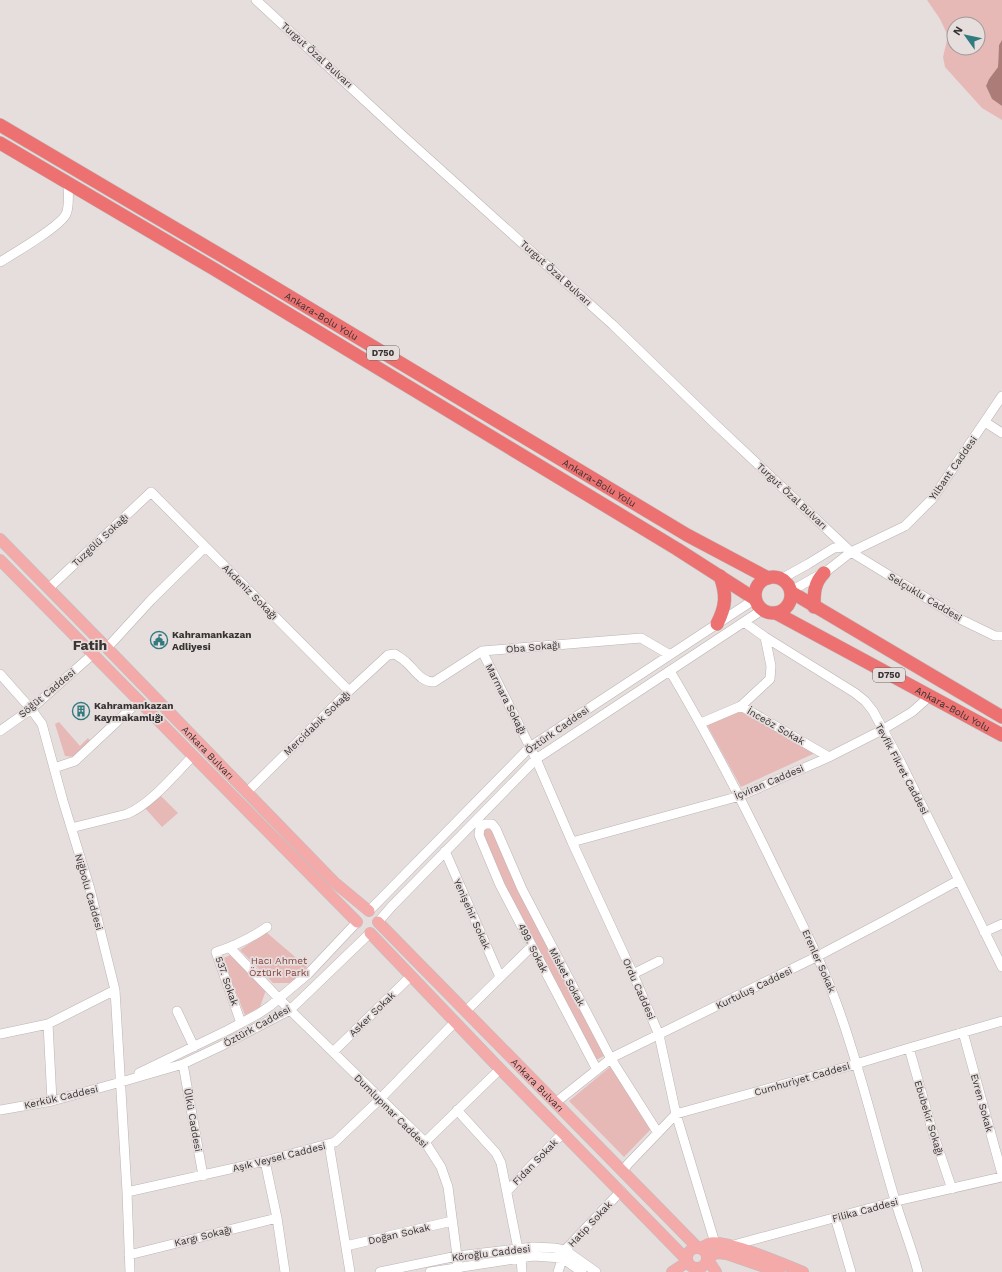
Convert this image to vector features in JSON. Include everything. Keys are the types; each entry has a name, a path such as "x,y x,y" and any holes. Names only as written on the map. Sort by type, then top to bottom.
{"highway":[{"name":"Ankara-Bolu Yolu","path":"0,125 216,252 687,535 774,578"},
{"name":"Ankara-Bolu Yolu","path":"0,143 214,269 677,549 720,576 758,603"},
{"path":"814,606 815,586 824,572"},
{"path":"717,624 723,613 725,601 724,588 720,576"},
{"path":"774,578 787,584 791,592 788,606 776,613 769,613 758,603 756,590 760,582 774,578"},
{"name":"Ankara-Bolu Yolu","path":"791,592 1002,717"},
{"name":"Ankara-Bolu Yolu","path":"776,613 1002,736"}],"main road":[{"name":"Ankara Bulvarı","path":"0,539 334,882 376,916 378,922 555,1104 699,1248 705,1252 716,1272"},
{"name":"Ankara Bulvarı","path":"0,560 357,922 360,930 364,933 370,933 500,1069 694,1267"},
{"path":"357,922 360,914 369,911"},
{"path":"370,933 377,928 378,922"},
{"path":"694,1267 688,1255 690,1250 715,1243 748,1251 803,1272"},
{"path":"672,1272 705,1266 708,1258 718,1253 727,1254 779,1272"}],"street":[{"name":"Turgut Özal Bulvarı","path":"256,0 401,134 613,325 848,550"},
{"path":"0,262 46,232 64,218 67,210 68,183"},
{"name":"Yılbant Caddesi","path":"791,592 806,581 824,572 848,550 905,526 933,498 1002,396"},
{"path":"985,422 1002,433"},
{"name":"Akdeniz Sokağı","path":"151,492 349,691"},
{"name":"Tuzgölü Sokağı","path":"49,588 151,492"},
{"path":"107,648 151,600 205,547"},
{"name":"Yılbant Caddesi","path":"774,578 808,564 834,548 848,550"},
{"name":"Selçuklu Caddesi","path":"848,550 962,620 995,636 1002,636"},
{"name":"Öztürk Caddesi","path":"378,922 445,851 536,759 744,622 758,603"},
{"name":"Öztürk Caddesi","path":"369,911 530,747 717,624 758,603"},
{"name":"Tevfik Fikret Caddesi","path":"744,622 765,637 855,693 865,701 873,711 882,730 901,762 1002,967"},
{"path":"741,706 770,679 771,666 765,637"},
{"name":"Oba Sokağı","path":"388,655 395,654 405,661 423,679 428,682 434,682 482,651 641,638 670,655"},
{"name":"Marmara Sokağı","path":"482,651 530,747"},
{"name":"Söğüt Caddesi","path":"0,731 31,709 93,654"},
{"name":"Mercidabık Sokağı","path":"247,792 349,691 388,655"},
{"name":"Erenler Sokak","path":"670,671 701,723 740,796 818,956 836,1002 857,1064 918,1272"},
{"name":"Niğbolu Caddesi","path":"0,674 31,709 42,724 71,828 90,889 115,990 121,1082"},
{"name":"İçviran Caddesi","path":"572,842 740,796 829,757 882,730 912,712 930,696"},
{"path":"54,768 76,761 139,701"},
{"name":"İnceöz Sokak","path":"701,723 741,706 829,757"},
{"name":"Ordu Caddesi","path":"530,747 659,1034 676,1114 715,1243"},
{"path":"71,828 127,814 136,810 146,804 193,756"},
{"name":"499. Sokak","path":"484,824 480,828 479,832 481,843 500,885 597,1070"},
{"name":"Misket Sokak","path":"484,824 492,824 496,829 522,889 611,1059 658,1133"},
{"name":"Yenişehir Sokak","path":"445,851 500,977"},
{"name":"Kurtuluş Caddesi","path":"555,1104 611,1059 818,956 959,880"},
{"name":"Öztürk Caddesi","path":"121,1082 160,1061 258,1014 279,999 308,974 357,922"},
{"path":"984,932 1002,924"},
{"path":"230,948 267,927"},
{"name":"Öztürk Caddesi","path":"121,1082 183,1064 254,1030 290,1010 370,933"},
{"path":"466,1011 532,946"},
{"name":"Dumlupınar Caddesi","path":"230,948 380,1100 425,1142 439,1163 448,1187 457,1256 457,1270"},
{"name":"537. Sokak","path":"230,948 216,952 241,1023"},
{"path":"633,974 659,961"},
{"name":"Asker Sokak","path":"333,1052 411,976"},
{"path":"0,1034 48,1024 115,990"},
{"path":"177,1012 194,1046"},
{"name":"Aşık Veysel Caddesi","path":"127,1192 265,1161 329,1144 339,1139 380,1100 455,1022"},
{"name":"Cumhuriyet Caddesi","path":"676,1114 1002,1022"},
{"path":"48,1024 52,1101"},
{"name":"Evren Sokak","path":"963,1032 1002,1174"},
{"name":"Ebubekir Sokağı","path":"909,1048 933,1133 952,1188"},
{"name":"Ülkü Caddesi","path":"183,1064 203,1176"},
{"path":"425,1142 456,1110 500,1069"},
{"path":"121,1082 130,1272"},
{"name":"Kerkük Caddesi","path":"0,1110 52,1101 121,1082"},
{"path":"456,1110 496,1152 501,1163 522,1272"},
{"path":"623,1171 676,1114"},
{"name":"Fidan Sokak","path":"507,1192 563,1133"},
{"path":"329,1144 350,1272"},
{"path":"265,1161 277,1218 285,1272"},
{"name":"Filika Caddesi","path":"729,1246 896,1201 1002,1177"},
{"name":"Hatip Sokak","path":"563,1254 621,1192"},
{"path":"835,1217 851,1272"},
{"name":"Kargı Sokağı","path":"129,1255 277,1218"},
{"name":"Doğan Sokak","path":"346,1246 452,1221"},
{"name":"Köroğlu Caddesi","path":"430,1272 457,1270 519,1253"},
{"name":"Köroğlu Caddesi","path":"380,1272 457,1256 519,1253 544,1256 563,1254 582,1272"},
{"path":"558,1272 563,1254 596,1272"}],"green space":[{"path":"927,0 1002,0 1002,40 999,45 998,67 989,79 986,86 992,99 1002,106 1002,120 982,108 945,67 943,57 946,44 946,56 986,56 986,16 946,16 946,32 940,19"},
{"path":"739,710 815,753 741,787 707,725"},
{"path":"59,722 80,746 88,738 91,742 75,757 65,756 55,724"},
{"path":"159,794 178,813 162,827 145,808"},
{"path":"491,827 606,1055 596,1060 536,951 481,835 482,829"},
{"name":"Hacı Ahmet Öztürk Parkı","path":"266,932 307,967 293,983 273,983 240,950"},
{"path":"223,955 224,958 230,955 266,990 260,1007 245,1015 221,956"},
{"path":"611,1066 651,1129 624,1157 569,1101"}],"shaded area":[{"path":"1002,40 1002,106 992,99 986,86 989,79 998,67 999,45"}],"place":[{"name":"Kahramankazan Adliyesi","path":"159,640"},
{"name":"Kahramankazan Kaymakamlığı","path":"81,711"}],"district":[{"name":"Fatih","path":"90,645"}]}
